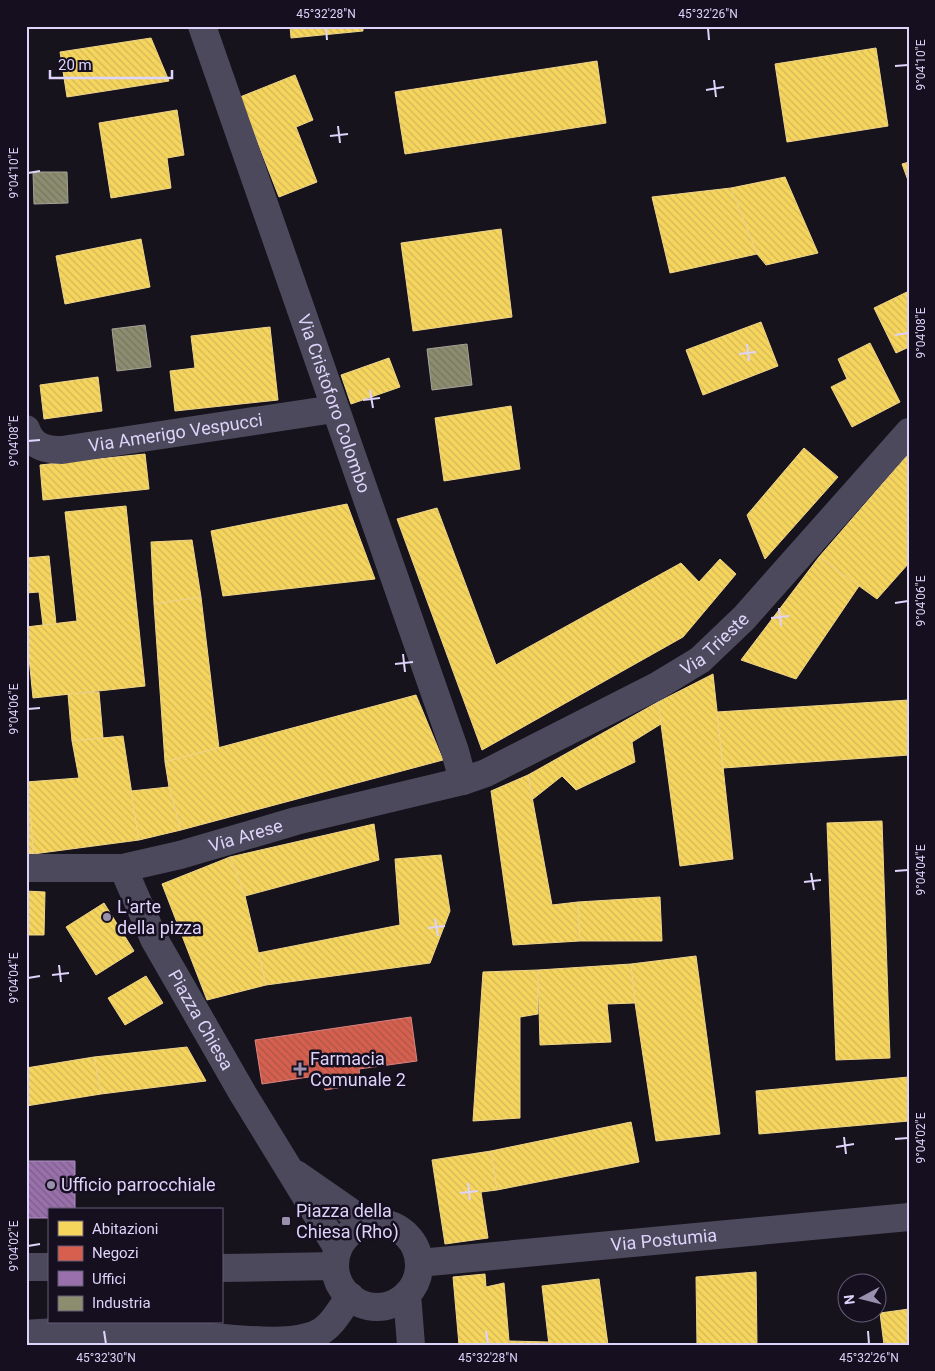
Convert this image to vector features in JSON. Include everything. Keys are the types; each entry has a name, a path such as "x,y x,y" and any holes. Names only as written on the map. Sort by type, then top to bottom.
{"street":[{"name":"Via Cristoforo Colombo","path":"202,26 334,409 455,751 462,781"},
{"name":"Via Amerigo Vespucci","path":"26,430 36,445 48,450 62,450 334,409"},
{"name":"Via Trieste","path":"462,781 486,773 657,686 700,660 744,618 909,432"},
{"name":"Via Arese","path":"26,868 124,868 180,855 296,821 462,781"},
{"name":"Piazza Chiesa","path":"124,868 154,939 288,1169 337,1258"},
{"name":"Piazza Chiesa","path":"288,1169 368,1224"},
{"name":"Via Postumia","path":"419,1263 909,1217"},
{"path":"383,1223 396,1227 408,1236 416,1249 419,1263 418,1274 407,1294 399,1300 380,1306 359,1302 341,1287 337,1258 345,1238 355,1228 368,1224 383,1223"},
{"path":"222,1268 337,1258"},
{"path":"26,1267 48,1268"},
{"path":"407,1294 411,1344"},
{"path":"26,1334 84,1331 243,1339 308,1337 319,1332 332,1322 350,1296"},
{"path":"380,1306 411,1344"}],"building: Abitazioni":[{"path":"290,26 363,26 363,31 291,38"},
{"path":"151,38 169,81 67,97 60,52"},
{"path":"876,48 888,126 787,142 775,64"},
{"path":"597,61 606,123 405,154 395,92"},
{"path":"295,75 313,120 296,127 317,182 279,197 240,97"},
{"path":"177,110 184,155 167,158 171,188 111,198 99,123"},
{"path":"909,162 909,183 902,164"},
{"path":"785,177 818,253 766,265 757,254 731,188"},
{"path":"731,188 757,254 670,273 652,197"},
{"path":"501,229 512,317 413,331 401,243"},
{"path":"141,239 150,287 65,304 56,256"},
{"path":"909,291 909,347 896,353 874,308"},
{"path":"761,322 778,366 703,395 686,350"},
{"path":"270,327 278,400 175,411 170,371 195,368 191,336"},
{"path":"870,343 900,402 852,427 831,387 847,379 838,359"},
{"path":"389,358 400,387 351,404 341,375"},
{"path":"98,377 102,411 44,419 40,385"},
{"path":"511,406 520,469 444,481 435,418"},
{"path":"804,448 838,477 765,559 747,515"},
{"path":"909,453 909,563 877,599 819,557"},
{"path":"145,454 149,489 43,500 40,465"},
{"path":"347,504 375,579 223,596 211,531"},
{"path":"126,506 145,686 33,698 26,627 77,621 65,512"},
{"path":"437,508 496,665 681,563 699,582 720,559 736,574 683,637 482,750 397,519"},
{"path":"192,540 201,597 154,604 151,542"},
{"path":"49,556 56,624 43,625 39,592 26,593 26,558"},
{"path":"819,557 859,586 796,679 741,660"},
{"path":"201,597 219,748 165,762 154,604"},
{"path":"713,674 733,859 680,866 658,702"},
{"path":"99,692 103,738 72,741 68,694"},
{"path":"416,695 443,760 181,830 169,787 165,762"},
{"path":"909,700 909,755 723,768 717,712"},
{"path":"658,702 661,724 632,742 635,762 576,790 562,776 533,799 528,775"},
{"path":"123,736 139,840 33,854 31,818 26,819 26,782 79,778 72,741"},
{"path":"528,775 552,905 578,902 580,941 513,945 491,791"},
{"path":"169,787 181,830 139,840 131,791"},
{"path":"31,818 33,854 26,853 26,819"},
{"path":"882,821 890,1058 836,1060 827,823"},
{"path":"374,824 379,860 245,896 230,857"},
{"path":"441,855 450,911 430,963 266,985 258,953 400,925 395,859"},
{"path":"230,857 245,896 266,985 207,1000 162,884"},
{"path":"26,891 45,892 44,935 26,935"},
{"path":"660,897 662,941 580,941 578,902"},
{"path":"104,903 134,951 96,975 66,927"},
{"path":"696,956 720,1134 656,1141 631,964"},
{"path":"631,964 635,1003 607,1004 611,1042 540,1045 538,970"},
{"path":"538,970 538,1014 520,1017 520,1118 473,1121 483,972"},
{"path":"146,976 163,1003 125,1025 108,998"},
{"path":"187,1047 206,1081 101,1094 94,1057"},
{"path":"94,1057 101,1094 26,1106 26,1068"},
{"path":"909,1077 909,1121 759,1134 756,1091"},
{"path":"631,1122 639,1162 497,1190 491,1151"},
{"path":"491,1151 497,1190 481,1192 488,1238 445,1244 432,1160"},
{"path":"756,1272 757,1345 697,1345 696,1277"},
{"path":"485,1274 486,1287 504,1283 509,1341 549,1342 549,1345 459,1345 453,1277"},
{"path":"599,1279 608,1345 549,1345 542,1286"},
{"path":"909,1309 909,1345 884,1345 881,1324 888,1324 888,1312"}],"building: Negozi":[{"path":"411,1017 417,1061 359,1069 361,1084 325,1090 322,1075 262,1084 255,1040"}],"building: Uffici":[{"name":"Ufficio parrocchiale","path":"26,1161 75,1161 75,1208 48,1208 48,1218 26,1218"}],"building: Industria":[{"path":"33,172 67,172 68,203 34,204"},
{"path":"145,325 151,367 117,371 112,329"},
{"path":"467,344 472,385 432,390 427,349"}],"place":[{"name":"L'arte della pizza","path":"107,917"},
{"name":"Farmacia Comunale 2","path":"300,1069"},
{"name":"Ufficio parrocchiale","path":"51,1185"},
{"name":"Piazza della Chiesa (Rho)","path":"286,1221"}]}
